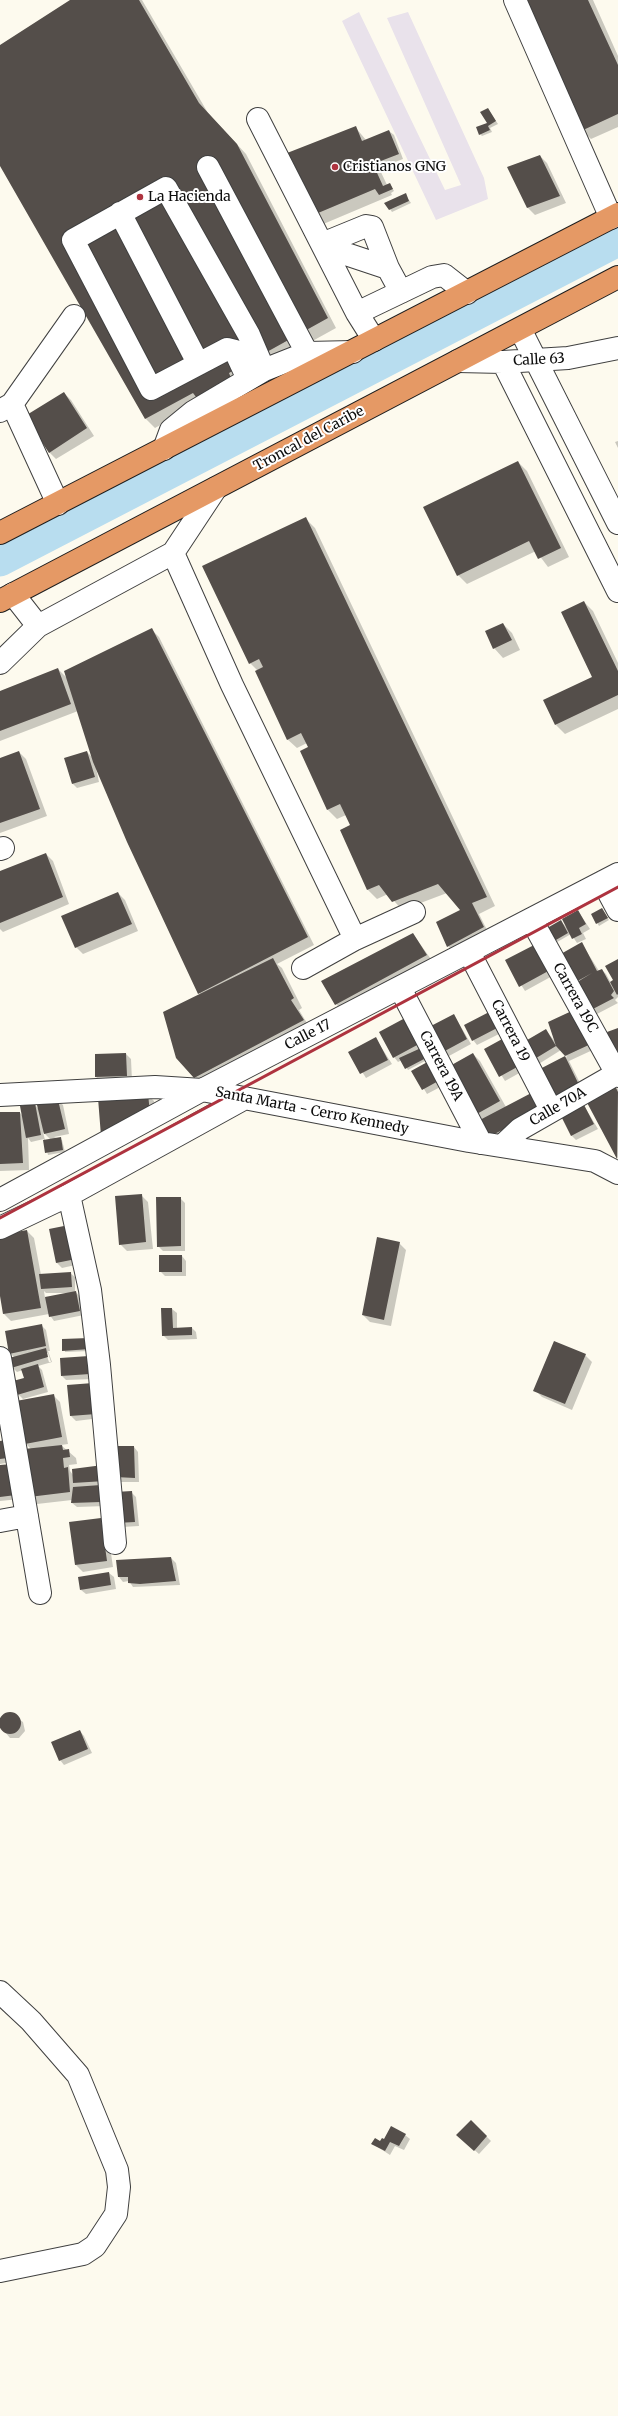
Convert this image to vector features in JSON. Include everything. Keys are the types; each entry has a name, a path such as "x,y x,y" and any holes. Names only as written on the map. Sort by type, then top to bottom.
{"highway":[{"path":"0,533 614,216"},
{"name":"Troncal del Caribe","path":"7,598 618,277"}],"street":[{"path":"515,0 614,216"},
{"path":"258,119 325,242 357,313 374,340"},
{"path":"208,167 307,353"},
{"path":"166,188 249,335 256,375 232,348 227,348 152,388 73,240 166,188"},
{"path":"120,213 198,363"},
{"path":"325,242 366,226 372,227 388,268 401,292"},
{"path":"325,242 337,251 388,268"},
{"path":"357,313 432,277 444,275 467,292"},
{"path":"58,504 6,408 74,316"},
{"path":"520,329 538,360 618,523"},
{"name":"Calle 63","path":"458,361 503,362 568,358 618,348"},
{"path":"164,449 171,430 193,412 256,375 307,353 353,352"},
{"path":"503,362 618,591"},
{"path":"0,663 38,626 173,554 216,488"},
{"path":"173,554 232,685 355,939"},
{"path":"7,598 38,626"},
{"path":"610,878 618,910"},
{"name":"Calle 17","path":"0,1200 202,1090 610,878"},
{"path":"303,968 355,939 414,912"},
{"name":"Carrera 19C","path":"531,919 618,1074"},
{"name":"Carrera 19","path":"469,952 551,1110"},
{"name":"Carrera 19A","path":"400,988 492,1144"},
{"name":"Calle 70A","path":"492,1144 618,1074"},
{"name":"Santa Marta - Cerro Kennedy","path":"0,1095 154,1087 202,1090 492,1144 595,1161 618,1173"},
{"path":"0,1228 70,1195 245,1098"},
{"path":"70,1195 90,1298 100,1373 115,1543"},
{"path":"0,1358 40,1593"},
{"path":"0,1521 27,1516"},
{"path":"0,1992 31,2021 78,2075 117,2170 119,2187 116,2214 95,2246 83,2254 0,2271"}],"shaded area":[{"path":"359,12 445,190 461,185 387,18 408,12 484,178 488,199 436,220 342,21"}],"building":[{"name":"La Hacienda","path":"70,0 139,0 199,103 237,144 328,318 229,373 231,378 196,397 193,393 145,419 0,166 0,45"},
{"path":"521,0 588,0 618,65 618,114 581,131"},
{"path":"488,108 496,121 488,126 490,130 479,135 476,127 487,123 480,112"},
{"path":"356,126 362,141 389,130 399,154 373,164 383,186 390,183 393,189 379,195 375,189 311,216 282,155"},
{"path":"540,155 560,196 527,208 507,167"},
{"path":"406,193 409,201 389,210 384,203"},
{"path":"64,392 87,428 49,453 25,416"},
{"path":"518,461 561,548 538,559 529,541 457,576 423,507"},
{"path":"306,517 487,897 472,903 484,927 447,947 436,922 460,910 438,884 392,902 379,885 367,890 340,830 350,825 340,804 327,810 300,751 308,747 301,733 287,740 255,671 263,667 259,659 249,664 202,566"},
{"path":"584,601 618,671 618,695 555,725 543,700 592,677 561,612"},
{"path":"503,623 512,640 493,649 485,631"},
{"path":"152,628 308,937 198,994 127,842 93,762 64,671"},
{"path":"58,668 71,704 0,731 0,691"},
{"path":"19,751 40,809 0,823 0,758"},
{"path":"87,751 95,777 72,784 64,758"},
{"path":"46,853 63,897 0,923 0,871"},
{"path":"118,892 132,924 75,948 61,916"},
{"path":"602,908 608,918 596,924 591,914"},
{"path":"578,910 586,924 579,928 582,934 572,939 562,919"},
{"path":"561,920 568,933 549,944 542,931"},
{"path":"413,933 427,955 335,1005 321,981"},
{"path":"582,942 597,971 602,969 614,991 611,995 614,998 591,1010 574,984 592,973 574,983 559,955"},
{"path":"536,944 552,969 519,987 505,960"},
{"path":"273,958 294,998 291,1000 304,1020 194,1078 176,1058 163,1012"},
{"path":"618,959 617,995 610,982 613,980 605,966"},
{"path":"576,1009 593,1043 565,1056 556,1046 548,1022"},
{"path":"493,1010 501,1026 472,1041 464,1025"},
{"path":"454,1014 467,1039 443,1052 429,1027"},
{"path":"405,1018 419,1044 393,1058 379,1032"},
{"path":"618,1028 618,1060 607,1032"},
{"path":"546,1029 556,1046 528,1063 522,1043"},
{"path":"376,1037 388,1060 360,1074 348,1052"},
{"path":"504,1038 519,1066 499,1077 484,1049"},
{"path":"421,1048 426,1058 405,1069 399,1058"},
{"path":"126,1053 127,1076 95,1077 95,1054"},
{"path":"473,1053 500,1101 475,1115 448,1067"},
{"path":"565,1056 582,1091 553,1105 536,1071"},
{"path":"431,1060 442,1079 422,1090 411,1071"},
{"path":"613,1082 618,1092 617,1159 584,1097"},
{"path":"537,1090 546,1107 485,1139 476,1122"},
{"path":"148,1093 150,1114 101,1136 98,1098"},
{"path":"58,1100 65,1129 44,1134 37,1105"},
{"path":"35,1103 41,1135 26,1138 20,1106"},
{"path":"583,1103 594,1124 571,1136 560,1114"},
{"path":"0,1112 20,1112 23,1163 0,1164"},
{"path":"61,1137 63,1150 45,1153 43,1140"},
{"path":"142,1194 146,1242 119,1245 115,1196"},
{"path":"156,1197 181,1197 181,1246 157,1247"},
{"path":"69,1225 76,1259 56,1263 49,1229"},
{"path":"27,1230 41,1308 3,1314 0,1296 0,1235"},
{"path":"377,1237 400,1242 384,1320 362,1315"},
{"path":"159,1255 182,1255 182,1272 159,1272"},
{"path":"71,1272 72,1287 41,1289 39,1274"},
{"path":"76,1291 80,1311 49,1317 45,1297"},
{"path":"161,1308 172,1308 173,1328 192,1327 192,1335 162,1336"},
{"path":"42,1324 46,1346 9,1354 5,1331"},
{"path":"89,1338 90,1349 62,1351 62,1339"},
{"path":"554,1341 586,1354 565,1404 533,1391"},
{"path":"46,1348 48,1357 11,1368 9,1358"},
{"path":"89,1356 90,1374 61,1376 60,1358"},
{"path":"38,1364 44,1387 17,1395 13,1381 24,1378 21,1369"},
{"path":"93,1383 96,1414 70,1416 67,1385"},
{"path":"54,1394 62,1437 25,1444 16,1401"},
{"path":"5,1440 8,1458 0,1459 0,1441"},
{"path":"62,1445 63,1450 69,1449 70,1457 63,1458 64,1468 68,1467 70,1492 29,1497 24,1449"},
{"path":"114,1446 134,1446 135,1478 115,1477"},
{"path":"12,1464 16,1495 0,1497 0,1465"},
{"path":"103,1465 105,1481 73,1483 72,1469"},
{"path":"101,1485 101,1502 71,1503 73,1487"},
{"path":"132,1491 135,1522 116,1523 115,1492"},
{"path":"101,1518 107,1561 75,1565 69,1522"},
{"path":"171,1557 176,1581 140,1584 128,1583 128,1577 118,1577 116,1560"},
{"path":"109,1572 111,1585 80,1590 78,1577"},
{"path":"10,1712 18,1715 21,1723 18,1731 10,1734 2,1731 -1,1723 2,1715"},
{"path":"80,1730 88,1749 59,1761 51,1742"},
{"path":"471,2120 487,2136 474,2151 456,2135"},
{"path":"391,2126 406,2134 399,2146 390,2142 385,2151 371,2144 375,2138 380,2141 382,2138 384,2139"}],"waterway":[{"path":"0,561 618,241"}],"railway":[{"path":"0,1218 618,887"}],"place":[{"name":"Cristianos GNG","path":"335,167"},
{"name":"La Hacienda","path":"140,197"}]}
